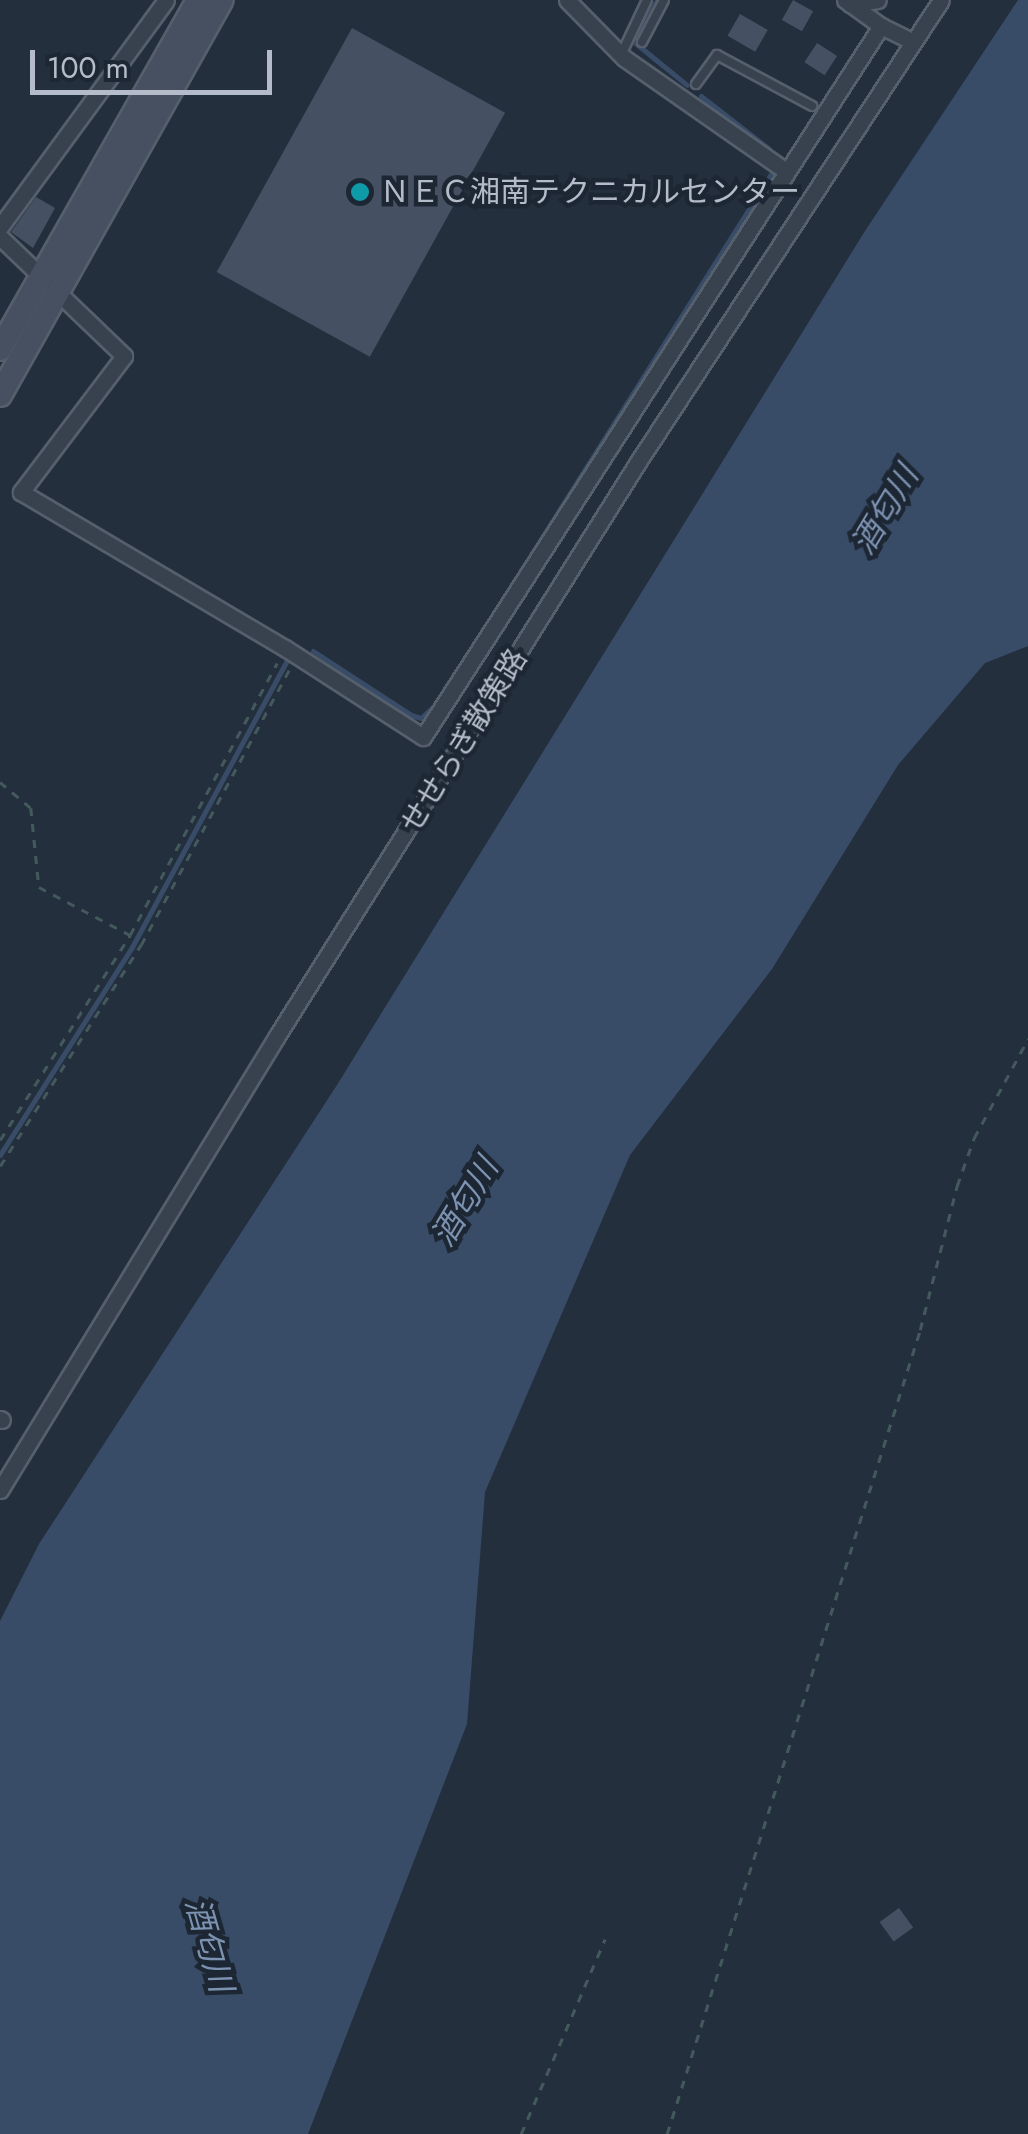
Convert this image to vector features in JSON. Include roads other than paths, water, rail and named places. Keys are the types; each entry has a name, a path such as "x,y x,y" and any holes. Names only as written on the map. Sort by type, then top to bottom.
{"main road":[{"path":"0,395 49,284 198,0"},
{"path":"0,350 49,284 222,0"}],"street":[{"path":"0,226 166,0"},
{"path":"567,0 621,55 786,171"},
{"path":"848,2 878,0"},
{"name":"せせらぎ散策路","path":"0,1490 277,1036 638,462 942,0"},
{"path":"848,2 881,26 912,41"},
{"path":"0,237 124,356 21,492 291,652 422,738 786,171 818,109 881,26"},
{"path":"685,100 696,84"}],"lane":[{"path":"621,55 647,0"},
{"path":"642,42 664,0"},
{"path":"696,84 716,55 818,109"}],"water":[{"name":"酒匂川","path":"1018,0 1028,0 1028,646 985,663 898,765 772,969 630,1155 485,1492 467,1724 308,2134 0,2134 0,1621 39,1544 337,1085 865,231"}],"waterway":[{"path":"657,0 634,42 687,85"},
{"path":"701,96 769,149"},
{"path":"490,620 771,174"},
{"path":"313,651 411,715 421,718 435,705"},
{"path":"0,1155 132,947 287,660"}],"place":[{"name":"ＮＥＣ湘南テクニカルセンター","path":"360,192"}]}
